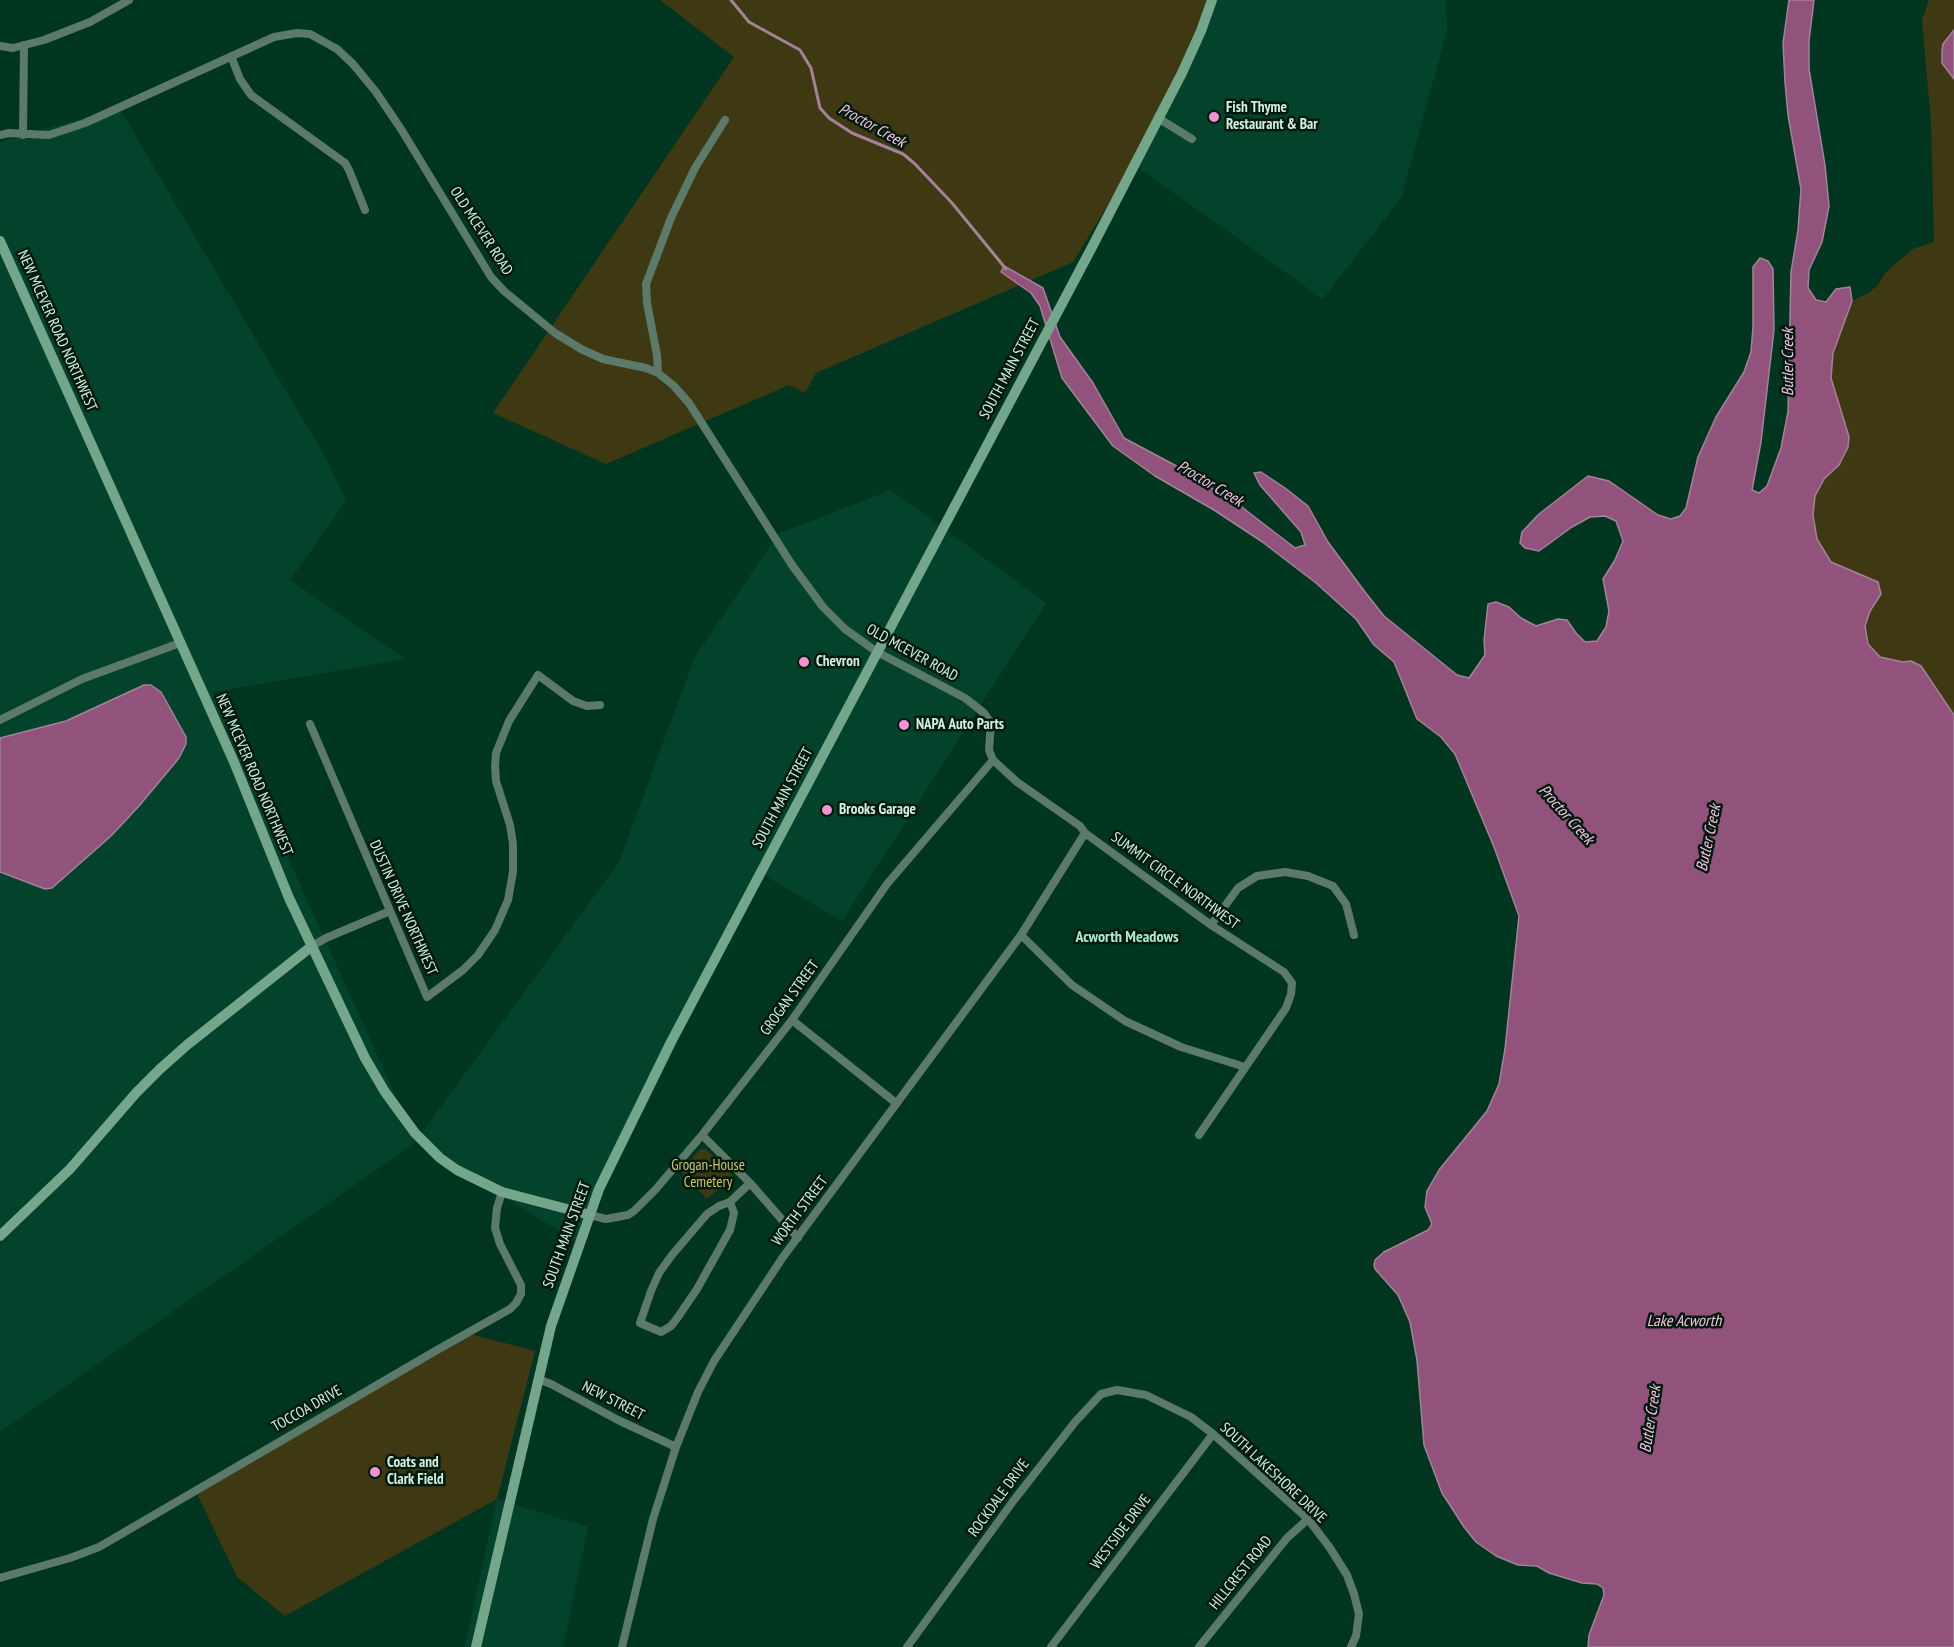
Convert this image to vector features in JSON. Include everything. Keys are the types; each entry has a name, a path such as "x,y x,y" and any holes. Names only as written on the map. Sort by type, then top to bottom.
{"main road":[{"name":"SOUTH MAIN STREET","path":"476,1647 554,1318 598,1189 642,1099 1158,118 1201,31 1212,0"},
{"name":"NEW MCEVER ROAD NORTHWEST","path":"0,241 234,762 289,898 366,1058 385,1092 415,1133 448,1164 502,1192 590,1215"},
{"path":"0,1236 60,1180 160,1069 312,946"}],"street":[{"path":"0,46 13,48 44,40 90,22 129,0"},
{"name":"OLD MCEVER ROAD","path":"0,135 9,133 50,135 85,123 274,37 297,33 310,34 337,49 353,63 402,129 491,277 504,291 555,333 581,350 603,359 646,368 658,373 673,385 689,403 792,565 823,607 845,629 877,652 965,698 984,713 992,723 989,750 993,760"},
{"path":"23,135 24,45"},
{"path":"231,56 240,79 251,95 345,163 364,210"},
{"path":"1158,118 1191,139"},
{"path":"658,373 646,284 676,208 695,168 724,120"},
{"path":"0,720 82,679 180,643"},
{"name":"DUSTIN DRIVE NORTHWEST","path":"310,724 428,997 471,962 484,947 500,920 508,900 514,861 512,835 508,815 496,781 495,766 496,753 508,721 538,675 573,701 587,706 600,705"},
{"name":"GROGAN STREET","path":"590,1215 613,1219 621,1218 634,1211 702,1135 792,1020 887,884 993,760"},
{"name":"SUMMIT CIRCLE NORTHWEST","path":"993,760 1017,782 1080,826 1085,833 1211,924 1284,972 1292,983 1286,1008 1199,1135"},
{"name":"WORTH STREET","path":"622,1647 653,1519 676,1447 698,1392 714,1361 783,1257 1021,935 1085,833"},
{"path":"1211,924 1238,888 1257,876 1285,872 1308,876 1333,886 1346,904 1354,935"},
{"path":"312,946 390,911"},
{"path":"1021,935 1072,985 1125,1021 1181,1047 1245,1067"},
{"path":"792,1020 896,1103"},
{"path":"702,1135 750,1183 798,1238"},
{"path":"730,1202 734,1214 730,1230 682,1312 666,1331 660,1332 640,1323 651,1291 672,1256 707,1214 730,1202 750,1183"},
{"name":"TOCCOA DRIVE","path":"0,1578 70,1558 99,1547 510,1309 521,1294 520,1285 500,1244 495,1228 497,1208 502,1192"},
{"name":"NEW STREET","path":"538,1379 551,1383 618,1420 676,1447"},
{"name":"ROCKDALE DRIVE","path":"907,1647 1014,1500 1090,1404 1101,1394 1117,1390 1130,1392"},
{"name":"SOUTH LAKESHORE DRIVE","path":"1130,1392 1146,1395 1191,1418 1213,1434 1308,1519 1347,1575 1354,1594 1359,1614 1356,1636 1351,1647"},
{"name":"WESTSIDE DRIVE","path":"1051,1647 1213,1434"},
{"name":"HILLCREST ROAD","path":"1199,1647 1287,1538 1308,1519"}],"shaded area":[{"path":"1213,0 1446,0 1447,31 1401,198 1323,299 1133,164"},
{"path":"119,108 327,460 346,501 290,580 405,659 213,692 416,1141 619,862 695,657 778,534 891,490 1046,603 842,921 762,874 577,1242 416,1142 0,1432 0,142"},
{"path":"497,1499 588,1527 563,1647 465,1647"}],"green space":[{"path":"660,0 1213,0 1147,141 1073,262 816,373 805,393 789,385 606,464 493,413 734,57"},
{"path":"1929,0 1954,0 1954,715 1921,666 1911,661 1903,662 1880,657 1868,644 1865,626 1870,611 1881,594 1831,562 1817,539 1813,515 1815,496 1824,479 1839,465 1849,437 1831,378 1833,353 1852,301 1867,294 1878,285 1885,273 1913,249 1934,242 1931,122 1922,20"},
{"name":"Grogan-House Cemetery","path":"700,1149 706,1149 733,1176 707,1199 681,1172"},
{"path":"470,1334 535,1351 497,1499 285,1616 237,1577 197,1494"}],"water":[{"name":"Lake Acworth","path":"1789,0 1814,0 1809,41 1809,69 1825,165 1829,206 1822,242 1809,270 1808,288 1816,300 1826,302 1836,289 1850,287 1852,301 1833,353 1831,378 1849,437 1848,447 1839,465 1824,479 1815,496 1813,515 1817,539 1831,562 1878,582 1881,594 1870,611 1865,626 1868,644 1880,657 1903,662 1911,661 1921,666 1954,715 1954,1647 1588,1647 1589,1635 1604,1595 1603,1588 1597,1584 1582,1583 1549,1573 1537,1566 1518,1565 1496,1556 1476,1542 1442,1493 1424,1445 1417,1360 1410,1322 1398,1295 1374,1265 1375,1260 1384,1252 1428,1230 1432,1224 1425,1207 1427,1191 1439,1170 1487,1111 1499,1084 1505,1049 1519,916 1494,847 1455,754 1441,737 1417,719 1394,662 1374,645 1356,619 1316,583 1261,541 1214,510 1155,476 1113,446 1062,378 1040,306 1031,293 1001,272 1004,266 1043,288 1060,337 1093,383 1124,438 1184,470 1243,508 1295,548 1305,545 1301,532 1260,485 1254,473 1261,472 1285,488 1308,506 1328,542 1384,616 1457,675 1469,678 1485,655 1484,640 1488,604 1496,602 1509,607 1521,618 1536,626 1558,619 1567,620 1585,642 1597,641 1606,627 1609,611 1603,579 1623,541 1616,521 1605,516 1590,517 1539,551 1525,548 1520,543 1522,532 1539,514 1588,476 1609,481 1658,515 1671,519 1680,516 1686,508 1698,457 1716,417 1744,372 1751,352 1753,267 1760,258 1768,261 1773,269 1774,330 1761,442 1752,490 1759,493 1767,486 1781,448 1788,412 1791,272 1798,230 1801,189 1788,115 1785,82 1783,43"},
{"path":"1954,30 1954,79 1942,63 1942,51 1943,44"},
{"path":"144,685 151,685 161,692 186,737 186,744 179,758 111,836 52,888 45,889 0,872 0,738 66,721"}],"waterway":[{"name":"Proctor Creek","path":"731,0 749,22 800,50 811,68 820,108 829,118 852,133 903,154 914,163 952,203 1006,269"}],"place":[{"name":"Fish Thyme Restaurant & Bar","path":"1214,117"},
{"name":"Chevron","path":"804,662"},
{"name":"NAPA Auto Parts","path":"904,725"},
{"name":"Brooks Garage","path":"827,810"},
{"name":"Coats and Clark Field","path":"375,1472"}],"district":[{"name":"Acworth Meadows","path":"1127,937"}],"water label":[{"name":"Butler Creek","path":"1788,362"},
{"name":"Butler Creek","path":"1709,838"},
{"name":"Butler Creek","path":"1651,1419"}]}
